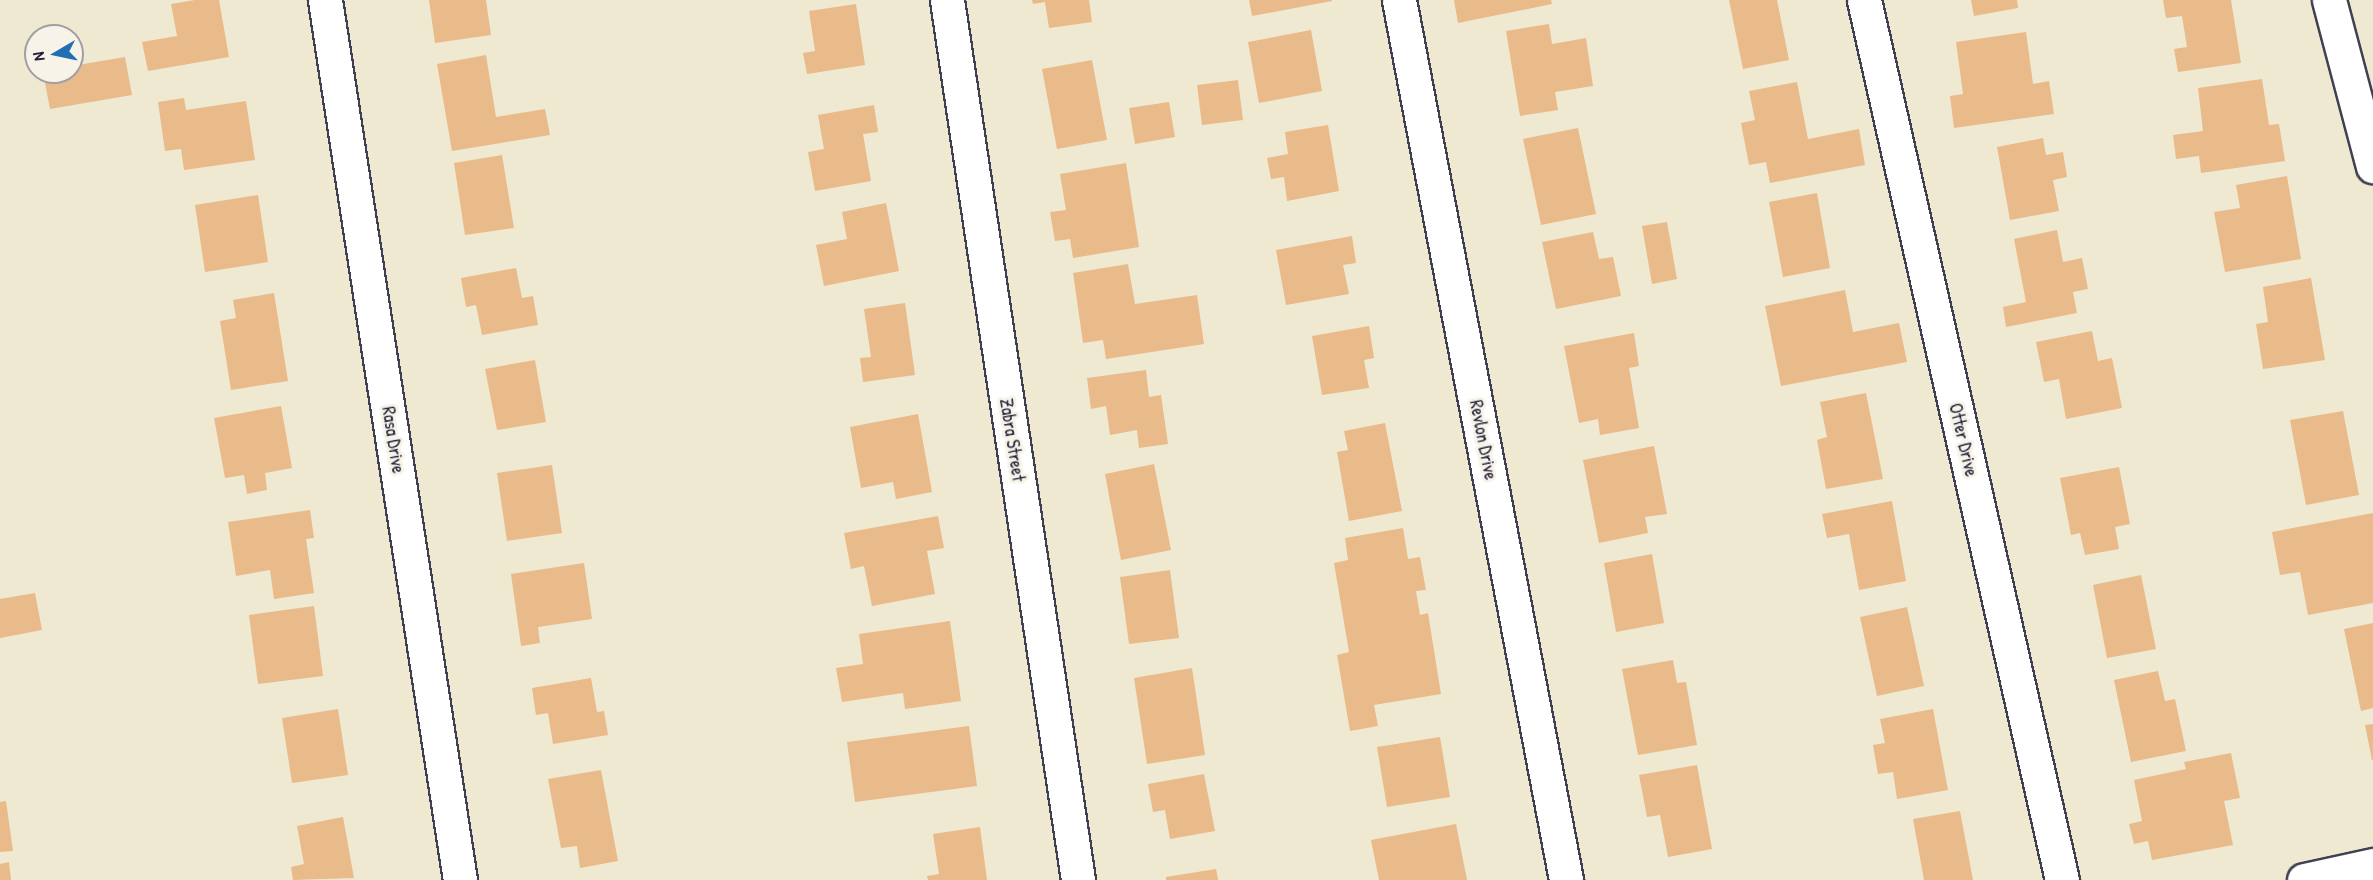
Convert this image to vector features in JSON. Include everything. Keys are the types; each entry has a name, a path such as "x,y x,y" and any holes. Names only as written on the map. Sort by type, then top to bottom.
{"street":[{"name":"Rasa Drive","path":"325,0 460,880"},
{"name":"Zabra Street","path":"946,0 1078,880"},
{"name":"Revlon Drive","path":"1399,0 1566,880"},
{"name":"Otter Drive","path":"1864,0 2062,880"},
{"path":"2329,0 2373,166"},
{"path":"2304,880 2373,865"}],"building":[{"path":"195,0 219,0 229,57 148,71 142,42 177,36 171,4"},
{"path":"429,0 486,0 491,35 435,43"},
{"path":"1032,0 1089,0 1092,22 1049,28 1045,2 1033,4"},
{"path":"1249,0 1332,0 1332,1 1252,16"},
{"path":"1454,0 1551,0 1552,4 1458,23"},
{"path":"1729,0 1777,0 1789,60 1743,69"},
{"path":"1971,0 2017,0 2018,8 1974,16"},
{"path":"2163,0 2231,0 2241,63 2178,72 2174,49 2187,47 2182,16 2166,18"},
{"path":"856,4 865,65 807,74 803,53 815,51 809,11"},
{"path":"1549,24 1552,44 1586,38 1593,86 1555,92 1558,110 1520,116 1506,31"},
{"path":"1311,30 1322,91 1259,103 1248,42"},
{"path":"2026,32 2033,84 2049,81 2054,114 1954,128 1950,96 1963,94 1956,42"},
{"path":"486,55 496,117 545,109 550,135 452,151 437,64"},
{"path":"125,57 132,95 50,109 45,84 84,84 84,64"},
{"path":"1092,60 1107,140 1057,149 1042,69"},
{"path":"2262,79 2269,125 2279,124 2285,161 2201,173 2199,156 2176,159 2173,135 2203,131 2198,88"},
{"path":"1238,80 1243,120 1202,125 1197,85"},
{"path":"1797,82 1808,139 1859,129 1865,165 1770,183 1766,162 1749,165 1741,123 1755,120 1749,91"},
{"path":"184,98 186,110 246,101 255,160 184,170 181,149 165,151 158,102"},
{"path":"1169,102 1175,137 1135,144 1129,108"},
{"path":"874,105 878,132 863,134 871,181 815,191 808,152 824,149 818,115"},
{"path":"1328,125 1339,191 1287,201 1284,177 1271,179 1267,158 1288,154 1285,132"},
{"path":"1578,128 1596,214 1541,225 1523,139"},
{"path":"2043,138 2046,155 2063,152 2067,177 2053,180 2059,211 2010,220 1997,147"},
{"path":"502,155 514,228 465,235 454,163"},
{"path":"1126,163 1139,247 1073,258 1070,239 1055,241 1050,212 1066,210 1060,174"},
{"path":"2287,176 2301,259 2225,272 2214,212 2240,208 2236,185"},
{"path":"1817,193 1830,268 1783,277 1769,202"},
{"path":"258,195 268,262 205,272 195,205"},
{"path":"886,203 899,271 824,286 816,245 847,239 842,212"},
{"path":"1667,222 1677,279 1652,284 1642,226"},
{"path":"2057,230 2063,262 2082,258 2088,289 2073,292 2077,313 2006,327 2003,307 2026,302 2014,239"},
{"path":"1593,232 1599,259 1613,257 1621,296 1556,309 1542,242"},
{"path":"1352,236 1356,263 1343,265 1349,294 1286,305 1276,250"},
{"path":"1128,264 1135,304 1197,295 1204,344 1106,359 1103,340 1083,343 1073,273"},
{"path":"516,268 522,298 533,296 538,325 482,335 476,305 466,307 461,278"},
{"path":"2311,278 2325,360 2263,369 2256,324 2268,322 2263,287"},
{"path":"1845,290 1853,332 1899,323 1907,362 1781,386 1765,306"},
{"path":"274,293 288,381 231,390 220,321 236,318 233,300"},
{"path":"905,303 915,375 863,382 860,358 871,357 864,309"},
{"path":"1369,326 1374,358 1364,360 1369,388 1322,395 1312,336"},
{"path":"2092,331 2098,361 2112,358 2122,408 2066,419 2059,379 2044,382 2036,342"},
{"path":"1634,333 1639,366 1629,368 1639,428 1600,435 1598,419 1579,423 1564,346"},
{"path":"535,360 546,422 497,430 485,369"},
{"path":"1146,370 1149,397 1161,395 1168,444 1139,448 1137,430 1110,435 1106,406 1091,409 1087,378"},
{"path":"1866,393 1883,479 1826,489 1817,440 1827,437 1820,402"},
{"path":"281,406 292,468 265,473 267,490 247,494 244,475 225,478 214,418"},
{"path":"2343,411 2359,495 2306,505 2290,420"},
{"path":"918,414 932,492 896,499 893,482 861,488 850,427"},
{"path":"1385,423 1402,511 1349,521 1337,452 1348,450 1344,431"},
{"path":"1654,446 1667,514 1645,517 1648,533 1599,543 1583,460"},
{"path":"1154,464 1171,550 1121,560 1105,474"},
{"path":"552,465 562,533 507,541 497,473"},
{"path":"2119,467 2130,524 2115,527 2119,549 2085,555 2080,533 2071,535 2060,478"},
{"path":"1892,501 1906,581 1859,590 1849,534 1827,538 1822,514"},
{"path":"310,510 314,538 306,539 314,593 274,599 270,570 236,576 228,522"},
{"path":"2373,513 2373,603 2308,615 2300,572 2280,575 2272,532"},
{"path":"938,516 944,548 927,551 935,594 872,606 864,566 851,569 844,533"},
{"path":"1403,528 1408,559 1420,557 1426,590 1416,591 1420,615 1428,613 1441,694 1374,705 1378,726 1350,731 1337,655 1349,652 1334,563 1348,560 1345,538"},
{"path":"1652,554 1664,623 1616,632 1604,563"},
{"path":"584,563 592,619 538,627 540,643 521,646 511,574"},
{"path":"1170,570 1179,638 1129,644 1120,577"},
{"path":"2141,575 2156,649 2107,658 2093,585"},
{"path":"35,593 42,630 0,638 0,599"},
{"path":"314,606 323,676 258,684 249,615"},
{"path":"1907,607 1924,686 1877,696 1860,617"},
{"path":"950,621 961,701 905,709 903,693 842,702 836,668 863,664 859,634"},
{"path":"2373,623 2373,708 2361,711 2344,629"},
{"path":"1673,660 1677,683 1686,682 1697,745 1638,755 1622,669"},
{"path":"1192,668 1205,755 1147,764 1134,678"},
{"path":"2158,671 2165,701 2175,699 2186,751 2131,762 2114,680"},
{"path":"591,678 597,712 604,711 608,735 553,744 548,713 536,715 532,688"},
{"path":"338,709 348,775 292,783 282,718"},
{"path":"1933,709 1948,790 1897,799 1893,772 1878,774 1873,745 1885,743 1880,719"},
{"path":"2373,724 2373,760 2372,760 2365,725"},
{"path":"969,726 977,786 855,802 847,742"},
{"path":"1440,737 1450,797 1387,807 1377,747"},
{"path":"2231,753 2240,798 2224,801 2233,845 2152,860 2148,841 2134,844 2129,824 2142,821 2134,780 2186,769 2184,762"},
{"path":"1697,765 1712,849 1668,857 1660,815 1647,817 1639,775"},
{"path":"601,770 618,861 580,868 577,846 561,848 548,779"},
{"path":"1204,774 1215,831 1170,839 1165,810 1153,812 1148,784"},
{"path":"6,801 13,851 0,852 0,802"},
{"path":"1960,811 1973,880 1924,880 1913,819"},
{"path":"343,817 354,878 293,880 291,867 304,864 297,826"},
{"path":"1456,824 1467,880 1379,880 1371,840"},
{"path":"980,827 987,880 928,880 927,876 939,874 933,834"},
{"path":"9,862 11,880 0,880 0,864"},
{"path":"1216,869 1218,880 1166,880 1166,877"}]}
